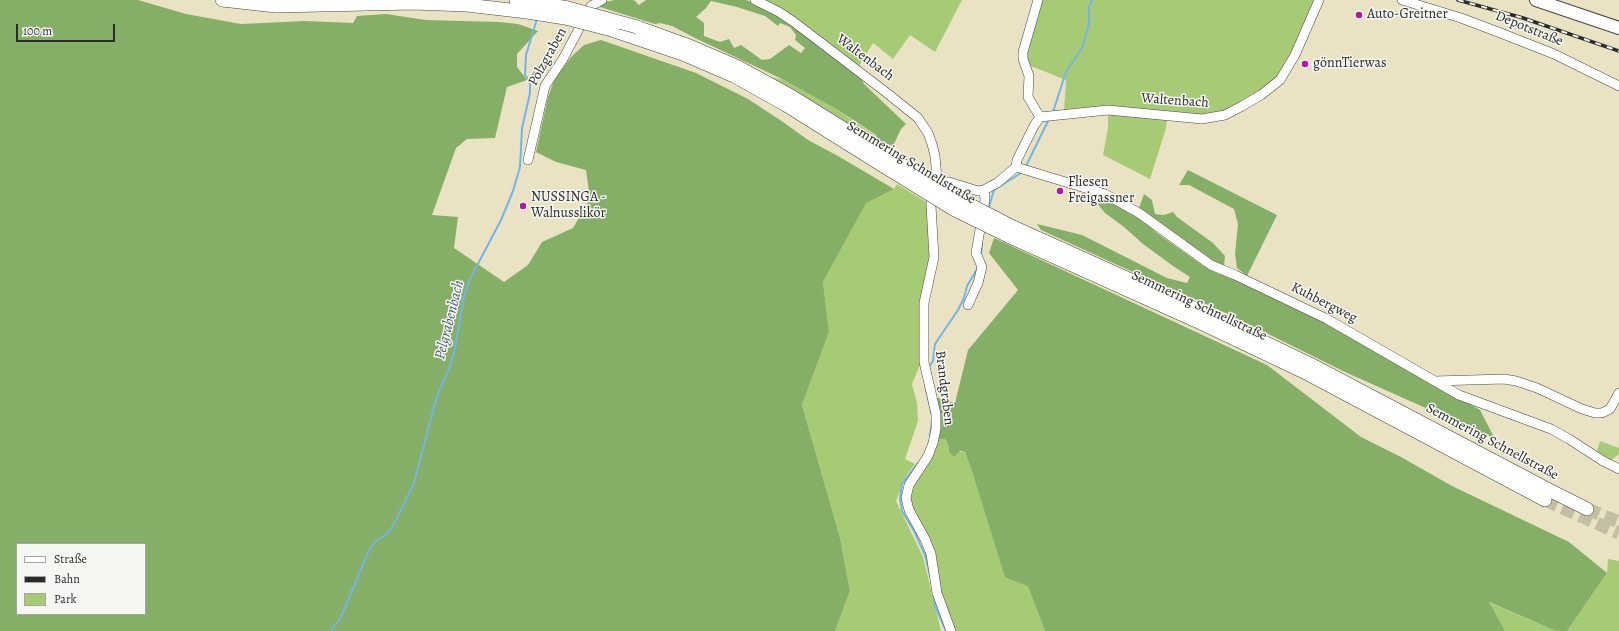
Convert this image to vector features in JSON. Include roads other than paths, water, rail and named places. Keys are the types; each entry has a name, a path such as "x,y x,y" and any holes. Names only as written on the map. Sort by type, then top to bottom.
{"highway":[{"name":"Semmering Schnellstraße","path":"222,0 276,6 420,3 568,8 637,27 687,45 738,67 792,96 955,210 1206,314 1312,365 1587,509"},
{"name":"Semmering Schnellstraße","path":"516,0 528,7 612,30 684,54 734,76 888,163"},
{"name":"Semmering Schnellstraße","path":"1010,232 1308,374 1545,500"}],"main road":[{"path":"1536,0 1619,28"}],"street":[{"name":"Pölzgraben","path":"528,160 545,86 563,59 591,6 602,0"},
{"name":"Waltenbach","path":"754,0 779,12 794,22 887,92 918,118 928,133 932,144 935,156 937,178 940,184"},
{"path":"940,184 949,182 973,190 984,190 997,183 1016,167 1017,160 1040,117 1028,98 1029,76 1023,59 1023,52 1038,0"},
{"name":"Waltenbach","path":"1040,117 1108,110 1191,119 1211,118 1225,115 1261,96 1280,80 1295,55 1319,0"},
{"name":"Depotstraße","path":"1402,0 1461,18 1554,54 1619,86"},
{"name":"Kuhbergweg","path":"1016,167 1105,194 1138,213 1211,265 1235,275 1327,320 1459,395 1551,429 1603,461 1619,469"},
{"name":"Brandgraben","path":"940,184 931,200 934,257 926,290 924,321 924,362 936,414 936,429 928,456 908,485 906,498 909,510 925,539 931,554 937,593 951,631"},
{"path":"968,305 978,283 982,267 976,253 985,200 984,190"},
{"path":"1434,381 1504,379 1516,381 1537,388 1582,409 1595,413 1602,413 1610,409 1619,393"}],"waterway":[{"path":"1053,112 1066,72 1082,48 1089,24 1089,7 1092,0"},
{"name":"Pelgrabenbach","path":"331,631 341,617 369,550 376,541 388,533 414,483 437,396 450,366 455,348 463,300 470,279 501,220 513,191 520,167 522,128 530,93 530,82 525,75 526,55 537,19"},
{"path":"1026,166 1049,119"},
{"path":"988,210 994,190 1021,173"},
{"path":"981,255 982,245"},
{"path":"928,368 933,361 935,344 958,310 964,298 967,286 977,269"},
{"path":"925,385 932,416"},
{"path":"930,436 932,420"},
{"path":"918,463 902,484 900,499 902,511 914,531 925,555 930,576"},
{"path":"934,596 935,606 946,631"}],"tunnel":[{"path":"1545,500 1619,533"},
{"path":"1587,509 1619,522"}],"railway":[{"path":"1458,0 1523,18 1619,51"}],"place":[{"name":"Auto-Greitner","path":"1359,15"},
{"name":"gönnTierwas","path":"1305,64"},
{"name":"Fliesen Freigassner","path":"1060,191"},
{"name":"NUSSINGA - Walnusslikör","path":"523,206"}]}
